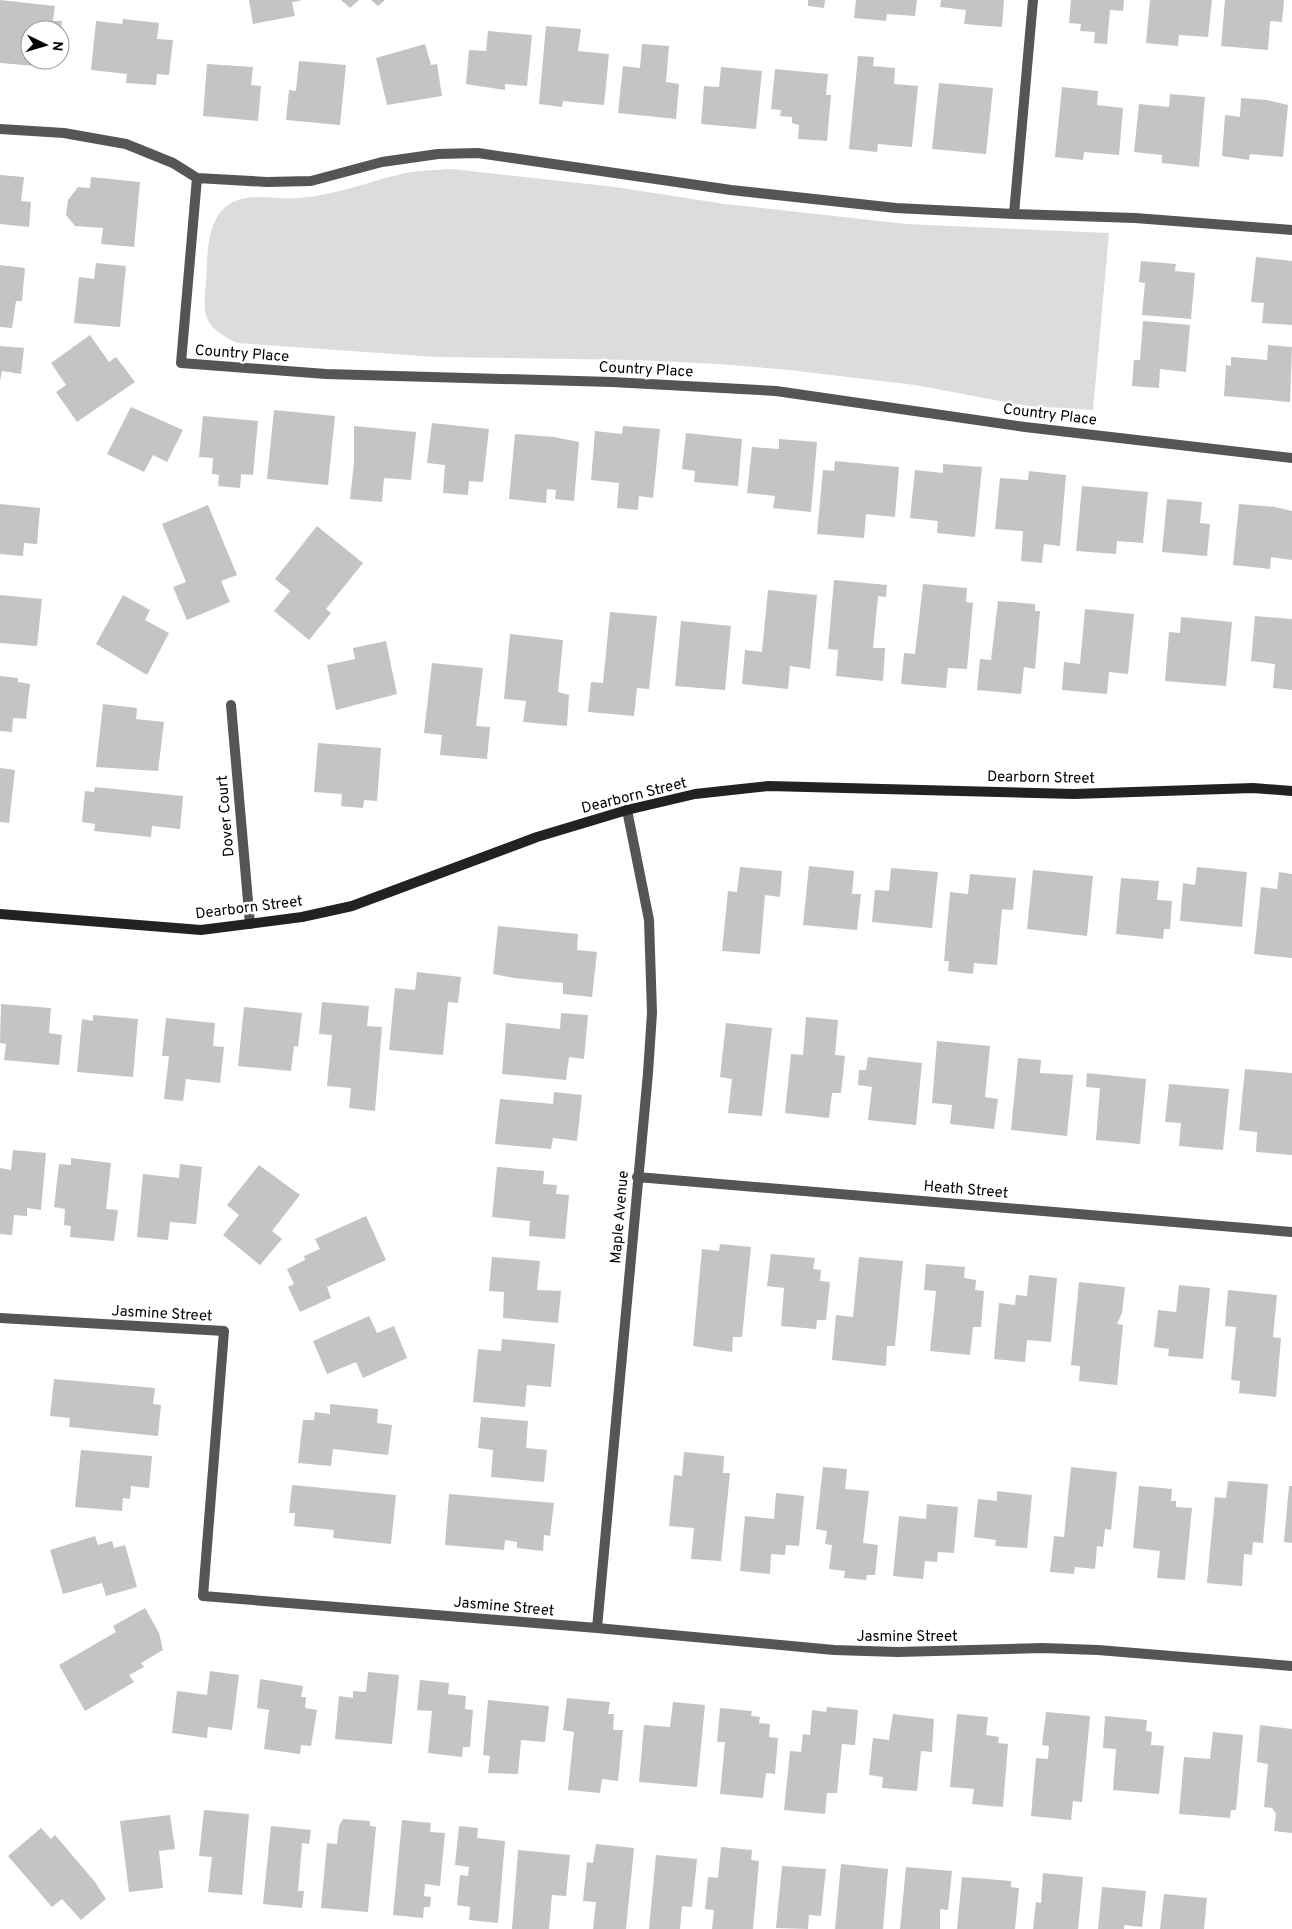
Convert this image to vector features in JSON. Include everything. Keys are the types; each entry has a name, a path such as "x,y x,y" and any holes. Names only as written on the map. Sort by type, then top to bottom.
{"street":[{"path":"1014,214 1033,0"},
{"path":"0,129 64,133 126,144 173,164 197,178 267,182 311,181 382,162 438,154 478,154 731,190 896,208 1135,218 1292,230"},
{"name":"Country Place","path":"197,178 181,363 326,374 612,382 776,391 1025,427 1292,458"},
{"name":"Dover Court","path":"231,705 250,924"},
{"name":"Dearborn Street","path":"0,914 201,930 302,917 352,906 537,837 627,810 695,794 768,786 1074,794 1253,788 1292,791"},
{"name":"Maple Avenue","path":"597,1628 652,1013 649,920 627,810"},
{"name":"Heath Street","path":"638,1177 1292,1232"},
{"name":"Jasmine Street","path":"0,1318 224,1331 203,1596 597,1628 834,1650 898,1652 1052,1648 1292,1666"}],"shaded area":[{"path":"452,169 615,187 725,204 906,224 1109,233 1093,410 1028,406 915,385 719,364 636,360 437,357 237,343 218,332 208,320 205,305 209,241 215,221 228,205 244,198 253,197 299,198 313,196 340,191 406,173"}],"building":[{"path":"0,0 55,6 53,20 20,20 20,65 0,63"},
{"path":"249,0 300,1 292,2 295,16 253,24"},
{"path":"341,0 359,0 350,8"},
{"path":"371,0 385,0 378,6"},
{"path":"808,0 825,0 824,8 808,6"},
{"path":"856,0 917,0 915,16 887,14 886,21 854,18"},
{"path":"941,0 1004,0 1002,27 964,24 966,10 940,7"},
{"path":"1071,0 1124,0 1123,11 1110,10 1107,44 1094,43 1095,32 1080,31 1081,24 1069,23"},
{"path":"1150,0 1212,0 1208,37 1179,35 1178,46 1146,43"},
{"path":"1225,0 1284,0 1282,22 1270,21 1268,50 1221,46"},
{"path":"123,19 159,23 157,39 173,40 169,75 157,74 156,85 126,83 127,74 91,70 96,21 122,24"},
{"path":"546,26 581,29 578,51 609,54 604,105 563,101 562,107 539,104"},
{"path":"488,31 532,35 527,86 505,84 505,90 466,84 469,50 486,51"},
{"path":"425,44 431,65 437,64 442,96 387,105 376,58"},
{"path":"642,44 669,46 666,82 679,84 676,119 618,113 623,66 640,68"},
{"path":"858,56 874,57 873,66 895,68 894,84 918,86 912,147 878,144 877,152 849,149"},
{"path":"299,61 346,65 340,125 286,120 289,90 296,91"},
{"path":"207,64 253,67 251,85 261,86 258,121 203,116"},
{"path":"721,67 762,71 756,129 701,124 704,86 719,87"},
{"path":"775,69 828,74 826,95 831,95 827,141 798,139 799,125 792,123 792,117 780,116 781,110 771,109"},
{"path":"939,83 993,88 986,154 932,149"},
{"path":"1062,87 1098,91 1097,105 1123,108 1119,155 1084,152 1083,160 1055,157"},
{"path":"1170,94 1205,97 1199,167 1162,163 1162,155 1134,152 1139,104 1169,107"},
{"path":"1241,98 1267,100 1288,105 1283,157 1250,154 1249,160 1222,156 1225,115 1240,117"},
{"path":"0,175 24,177 21,201 31,202 29,227 0,224"},
{"path":"91,177 140,182 134,247 101,244 103,228 75,226 66,215 68,200 78,187 90,188"},
{"path":"1256,257 1292,261 1292,325 1262,323 1264,303 1251,302"},
{"path":"1141,261 1176,264 1175,271 1195,273 1191,319 1142,315 1145,283 1139,282"},
{"path":"96,263 126,266 120,327 74,323 79,277 94,279"},
{"path":"0,265 25,268 22,301 16,301 12,328 0,327"},
{"path":"1143,321 1190,325 1186,372 1160,369 1159,388 1132,386 1134,360 1140,360"},
{"path":"90,335 109,362 116,357 135,382 77,422 56,392 66,385 51,363"},
{"path":"1268,345 1292,347 1290,402 1224,396 1226,365 1231,366 1231,357 1267,360"},
{"path":"0,346 24,348 21,374 2,371 0,381"},
{"path":"131,407 183,430 167,462 153,455 144,472 107,454"},
{"path":"274,410 335,416 328,485 267,479"},
{"path":"203,416 258,421 253,475 241,474 240,488 218,486 219,475 212,474 213,458 199,457"},
{"path":"432,423 489,429 483,482 469,481 468,495 443,493 445,465 427,463"},
{"path":"354,426 416,432 411,480 384,478 382,502 350,499 354,462"},
{"path":"623,426 660,429 653,498 639,496 638,510 617,508 619,483 591,480 595,431 622,434"},
{"path":"686,433 742,439 738,486 694,482 695,471 682,469"},
{"path":"515,434 554,437 579,442 574,501 555,499 556,490 547,489 546,503 509,499"},
{"path":"779,439 817,442 811,512 773,508 775,496 747,493 752,447 779,449"},
{"path":"835,461 899,467 895,517 866,514 864,538 817,534 823,470 834,471"},
{"path":"943,464 982,467 975,537 937,533 938,521 910,518 915,470 943,473"},
{"path":"1029,471 1066,475 1060,546 1044,544 1042,563 1021,561 1023,531 995,529 1000,478 1028,480"},
{"path":"1082,486 1148,492 1143,543 1117,541 1116,554 1076,551"},
{"path":"1167,499 1202,502 1200,523 1210,524 1207,556 1162,552"},
{"path":"0,504 40,508 37,544 24,543 23,556 0,554"},
{"path":"1239,504 1275,507 1292,511 1292,560 1271,557 1270,569 1233,565"},
{"path":"208,505 237,575 221,581 230,602 187,620 173,587 186,582 162,524"},
{"path":"317,526 363,563 326,609 331,613 309,640 274,611 290,591 275,579"},
{"path":"834,580 887,585 886,597 878,596 873,648 885,648 883,681 836,676 838,650 828,649"},
{"path":"923,584 967,588 966,602 973,603 967,669 948,668 946,688 901,684 904,653 915,654"},
{"path":"768,590 817,595 810,669 790,666 788,689 742,684 745,650 762,652"},
{"path":"0,595 42,599 37,646 0,643"},
{"path":"123,595 150,610 145,620 169,633 147,675 96,644"},
{"path":"998,601 1035,604 1035,611 1040,611 1035,669 1024,667 1021,694 977,690 980,659 991,660"},
{"path":"1085,609 1134,614 1128,674 1109,672 1107,694 1062,690 1064,662 1080,664"},
{"path":"610,612 657,616 649,689 637,688 634,716 588,712 591,682 603,683"},
{"path":"1255,616 1292,619 1292,690 1273,688 1275,664 1251,661"},
{"path":"1181,617 1232,622 1226,686 1165,681 1169,632 1180,633"},
{"path":"681,621 731,626 725,690 675,686"},
{"path":"510,634 563,640 558,692 569,695 567,726 523,722 526,701 504,699"},
{"path":"386,641 397,694 336,710 327,665 355,659 353,648"},
{"path":"432,663 483,668 476,726 490,727 487,759 440,755 442,735 424,733"},
{"path":"0,676 18,678 18,682 30,684 26,719 13,718 12,732 0,731"},
{"path":"103,704 137,708 136,719 164,722 158,771 96,767"},
{"path":"318,743 381,748 377,801 364,800 363,808 341,806 342,794 314,792"},
{"path":"0,768 15,770 9,823 0,822"},
{"path":"95,787 183,796 180,829 152,826 151,837 94,831 95,824 82,822 85,791 94,792"},
{"path":"809,866 854,871 852,894 861,894 857,930 803,925"},
{"path":"740,867 782,871 780,897 765,895 760,954 722,951 728,891 737,892"},
{"path":"1197,867 1247,872 1242,927 1180,921 1183,883 1195,885"},
{"path":"891,868 938,872 932,928 872,922 875,890 889,891"},
{"path":"1033,870 1093,876 1087,936 1027,929"},
{"path":"1279,872 1292,874 1292,958 1254,954 1261,887 1277,889"},
{"path":"970,874 1016,878 1013,910 1002,909 997,965 974,963 973,974 948,971 949,961 944,961 950,892 968,894"},
{"path":"1121,878 1159,881 1157,900 1172,901 1170,929 1164,929 1163,939 1116,934"},
{"path":"498,926 578,934 577,950 597,952 592,997 563,994 563,983 493,974"},
{"path":"417,972 461,977 458,1003 448,1002 443,1055 389,1050 395,988 415,990"},
{"path":"322,1002 369,1006 367,1026 382,1027 375,1111 349,1108 351,1088 327,1086 332,1035 319,1034"},
{"path":"1,1004 51,1008 49,1033 62,1035 59,1065 4,1060 6,1044 0,1043"},
{"path":"244,1007 302,1013 298,1047 294,1046 291,1071 238,1066"},
{"path":"561,1013 588,1015 584,1059 569,1057 566,1080 502,1074 506,1023 560,1029"},
{"path":"93,1015 138,1019 133,1077 77,1072 82,1019 93,1021"},
{"path":"806,1017 838,1020 835,1055 845,1056 841,1093 832,1093 829,1118 785,1113 791,1054 803,1055"},
{"path":"166,1018 215,1023 213,1046 224,1047 220,1083 186,1079 183,1101 164,1099 169,1056 162,1056"},
{"path":"726,1023 772,1028 762,1116 728,1113 732,1079 720,1077"},
{"path":"937,1041 990,1046 985,1097 998,1099 994,1129 950,1124 952,1105 932,1103"},
{"path":"868,1057 922,1063 916,1125 868,1120 872,1087 858,1085 859,1070 866,1070"},
{"path":"1018,1058 1041,1060 1040,1073 1073,1075 1067,1136 1011,1130"},
{"path":"1245,1069 1292,1073 1292,1155 1256,1152 1257,1132 1239,1130"},
{"path":"1087,1073 1146,1079 1140,1144 1096,1140 1100,1088 1086,1087"},
{"path":"1169,1084 1229,1089 1223,1150 1179,1146 1181,1123 1165,1122"},
{"path":"554,1092 582,1095 577,1141 553,1138 551,1149 495,1144 500,1099 553,1104"},
{"path":"13,1150 46,1153 41,1210 27,1208 27,1216 14,1215 12,1235 0,1234 0,1168 11,1170"},
{"path":"71,1158 111,1163 106,1209 118,1210 114,1241 70,1237 71,1226 64,1225 65,1209 54,1207 59,1164 71,1165"},
{"path":"180,1164 202,1167 196,1224 170,1222 168,1240 137,1237 143,1174 179,1178"},
{"path":"259,1165 300,1195 272,1231 282,1239 260,1265 223,1235 239,1215 227,1205"},
{"path":"497,1167 544,1171 543,1184 557,1185 556,1194 569,1195 565,1239 529,1236 530,1221 492,1217"},
{"path":"366,1216 386,1260 327,1287 331,1298 300,1312 288,1287 294,1284 287,1269 305,1260 304,1256 320,1249 315,1239"},
{"path":"720,1244 751,1247 742,1337 733,1337 732,1352 693,1346 702,1249 719,1251"},
{"path":"771,1254 815,1258 813,1269 821,1270 820,1281 830,1282 826,1320 817,1320 816,1329 781,1326 784,1288 767,1286"},
{"path":"492,1257 540,1261 537,1290 561,1291 558,1323 503,1318 504,1292 489,1291"},
{"path":"859,1257 903,1261 895,1346 887,1346 886,1366 832,1360 836,1315 853,1317"},
{"path":"926,1264 965,1267 964,1278 976,1280 975,1290 984,1291 981,1327 973,1327 970,1355 930,1351 936,1291 924,1290"},
{"path":"1029,1275 1057,1278 1051,1342 1027,1340 1025,1362 994,1359 999,1303 1015,1305 1016,1295 1027,1296"},
{"path":"1079,1282 1125,1287 1122,1313 1117,1324 1123,1325 1117,1385 1079,1381 1080,1366 1071,1365"},
{"path":"1179,1285 1210,1288 1203,1359 1168,1356 1169,1349 1154,1347 1158,1310 1176,1312"},
{"path":"1228,1290 1277,1295 1273,1337 1281,1338 1276,1397 1239,1393 1240,1381 1231,1380 1236,1327 1225,1326"},
{"path":"369,1316 377,1333 394,1326 407,1358 363,1378 356,1362 327,1374 313,1341"},
{"path":"502,1339 555,1344 551,1387 527,1385 525,1407 473,1402 478,1349 501,1351"},
{"path":"54,1379 155,1388 153,1404 161,1405 158,1436 69,1427 70,1418 50,1416"},
{"path":"330,1404 378,1409 377,1423 392,1425 388,1455 333,1449 331,1466 298,1463 303,1420 314,1420 315,1412 330,1414"},
{"path":"481,1417 528,1421 526,1448 547,1450 544,1482 491,1477 493,1450 478,1448"},
{"path":"81,1450 152,1456 149,1488 131,1486 130,1499 123,1498 122,1511 75,1507"},
{"path":"684,1452 724,1456 723,1473 730,1473 721,1561 691,1559 694,1528 669,1526 674,1475 682,1476"},
{"path":"823,1467 847,1469 845,1489 869,1491 863,1543 878,1545 875,1575 867,1575 866,1580 844,1578 845,1571 829,1569 832,1545 825,1544 827,1531 816,1529"},
{"path":"1071,1467 1117,1472 1111,1530 1105,1529 1103,1547 1097,1546 1095,1569 1075,1567 1074,1574 1050,1572 1054,1536 1064,1537"},
{"path":"1228,1481 1268,1484 1263,1543 1253,1542 1252,1555 1244,1554 1242,1586 1207,1583 1215,1497 1226,1498"},
{"path":"292,1485 396,1495 391,1544 333,1538 334,1530 294,1526 295,1513 289,1513"},
{"path":"1139,1486 1172,1489 1171,1501 1176,1501 1176,1507 1192,1508 1185,1580 1157,1578 1160,1551 1133,1548"},
{"path":"1289,1486 1292,1486 1292,1543 1284,1542"},
{"path":"997,1491 1032,1495 1027,1548 995,1546 996,1540 974,1537 978,1499 997,1501"},
{"path":"776,1493 804,1496 799,1546 786,1545 785,1555 771,1554 770,1574 740,1571 745,1516 774,1519"},
{"path":"449,1494 554,1503 550,1536 544,1535 543,1551 517,1548 517,1542 505,1540 504,1550 445,1545"},
{"path":"927,1504 958,1507 954,1553 938,1552 937,1562 925,1561 923,1579 893,1576 899,1516 926,1519"},
{"path":"95,1536 98,1545 112,1541 114,1548 125,1545 137,1587 106,1596 102,1583 63,1594 50,1550"},
{"path":"145,1608 159,1633 163,1650 141,1663 144,1667 129,1675 134,1682 85,1711 59,1665 116,1632 113,1626"},
{"path":"210,1671 239,1675 232,1730 208,1727 207,1738 172,1733 177,1691 207,1695"},
{"path":"368,1672 399,1675 392,1744 335,1739 339,1696 353,1698 353,1691 366,1692"},
{"path":"260,1679 303,1686 301,1697 306,1697 305,1708 317,1710 311,1746 301,1745 300,1754 264,1749 269,1710 257,1708"},
{"path":"420,1680 449,1683 448,1694 466,1696 465,1709 473,1710 470,1747 463,1747 462,1757 428,1753 432,1711 417,1710"},
{"path":"567,1698 610,1702 608,1714 614,1714 613,1730 623,1730 618,1781 602,1779 600,1793 568,1790 574,1732 563,1730"},
{"path":"488,1700 549,1706 545,1742 521,1740 518,1774 488,1773 490,1756 483,1755"},
{"path":"673,1702 705,1705 697,1787 639,1782 644,1725 670,1727"},
{"path":"827,1707 858,1710 855,1745 842,1744 837,1793 827,1793 825,1814 784,1810 790,1751 801,1752 803,1734 810,1735 812,1710 826,1712"},
{"path":"720,1708 752,1711 751,1716 760,1717 759,1723 770,1724 769,1737 778,1738 775,1774 766,1773 763,1798 720,1794 725,1742 717,1742"},
{"path":"1046,1712 1090,1716 1082,1802 1073,1801 1071,1820 1031,1816 1036,1758 1048,1759 1049,1746 1042,1745"},
{"path":"893,1714 934,1719 932,1752 921,1751 917,1791 882,1788 883,1777 869,1775 873,1738 889,1740"},
{"path":"957,1714 988,1717 986,1735 999,1737 998,1743 1008,1744 1003,1807 972,1804 974,1789 950,1787"},
{"path":"1105,1716 1147,1720 1146,1731 1152,1732 1151,1745 1164,1746 1159,1794 1113,1790 1116,1749 1103,1748"},
{"path":"1260,1725 1292,1729 1292,1833 1274,1831 1276,1814 1272,1808 1264,1807 1268,1764 1257,1762"},
{"path":"1213,1732 1243,1735 1236,1810 1231,1810 1230,1818 1179,1814 1184,1757 1210,1759"},
{"path":"204,1810 249,1814 242,1895 208,1892 212,1857 199,1856"},
{"path":"170,1815 175,1849 159,1851 163,1888 129,1892 120,1821"},
{"path":"343,1819 370,1821 370,1826 376,1827 368,1912 321,1908 327,1843 337,1844 339,1826"},
{"path":"402,1820 431,1823 430,1832 445,1833 440,1886 425,1884 424,1896 431,1897 430,1907 424,1907 423,1918 393,1915"},
{"path":"271,1826 311,1830 309,1844 302,1843 298,1891 304,1891 302,1908 263,1904"},
{"path":"459,1826 478,1828 477,1838 505,1841 498,1923 469,1920 470,1907 457,1905 460,1875 468,1876 469,1867 455,1865"},
{"path":"41,1828 51,1839 55,1835 95,1882 106,1899 81,1920 62,1899 52,1907 8,1856"},
{"path":"596,1844 634,1848 626,1929 593,1929 596,1902 583,1901 587,1862 593,1863"},
{"path":"721,1847 752,1850 751,1860 759,1861 753,1929 712,1929 714,1910 705,1909 708,1877 718,1878"},
{"path":"518,1850 570,1855 566,1896 552,1895 549,1929 512,1929"},
{"path":"656,1855 697,1859 692,1907 682,1906 680,1929 649,1929"},
{"path":"841,1864 888,1869 883,1929 835,1929"},
{"path":"782,1866 826,1869 821,1916 809,1915 808,1929 776,1928"},
{"path":"906,1867 952,1871 948,1910 940,1909 940,1929 900,1929"},
{"path":"1043,1873 1083,1877 1078,1929 1033,1929 1036,1902 1041,1903"},
{"path":"962,1877 1011,1881 1011,1887 1019,1888 1015,1929 957,1929"},
{"path":"1102,1887 1146,1891 1142,1927 1124,1925 1124,1929 1098,1929"},
{"path":"1164,1894 1207,1898 1204,1929 1160,1929"}]}
